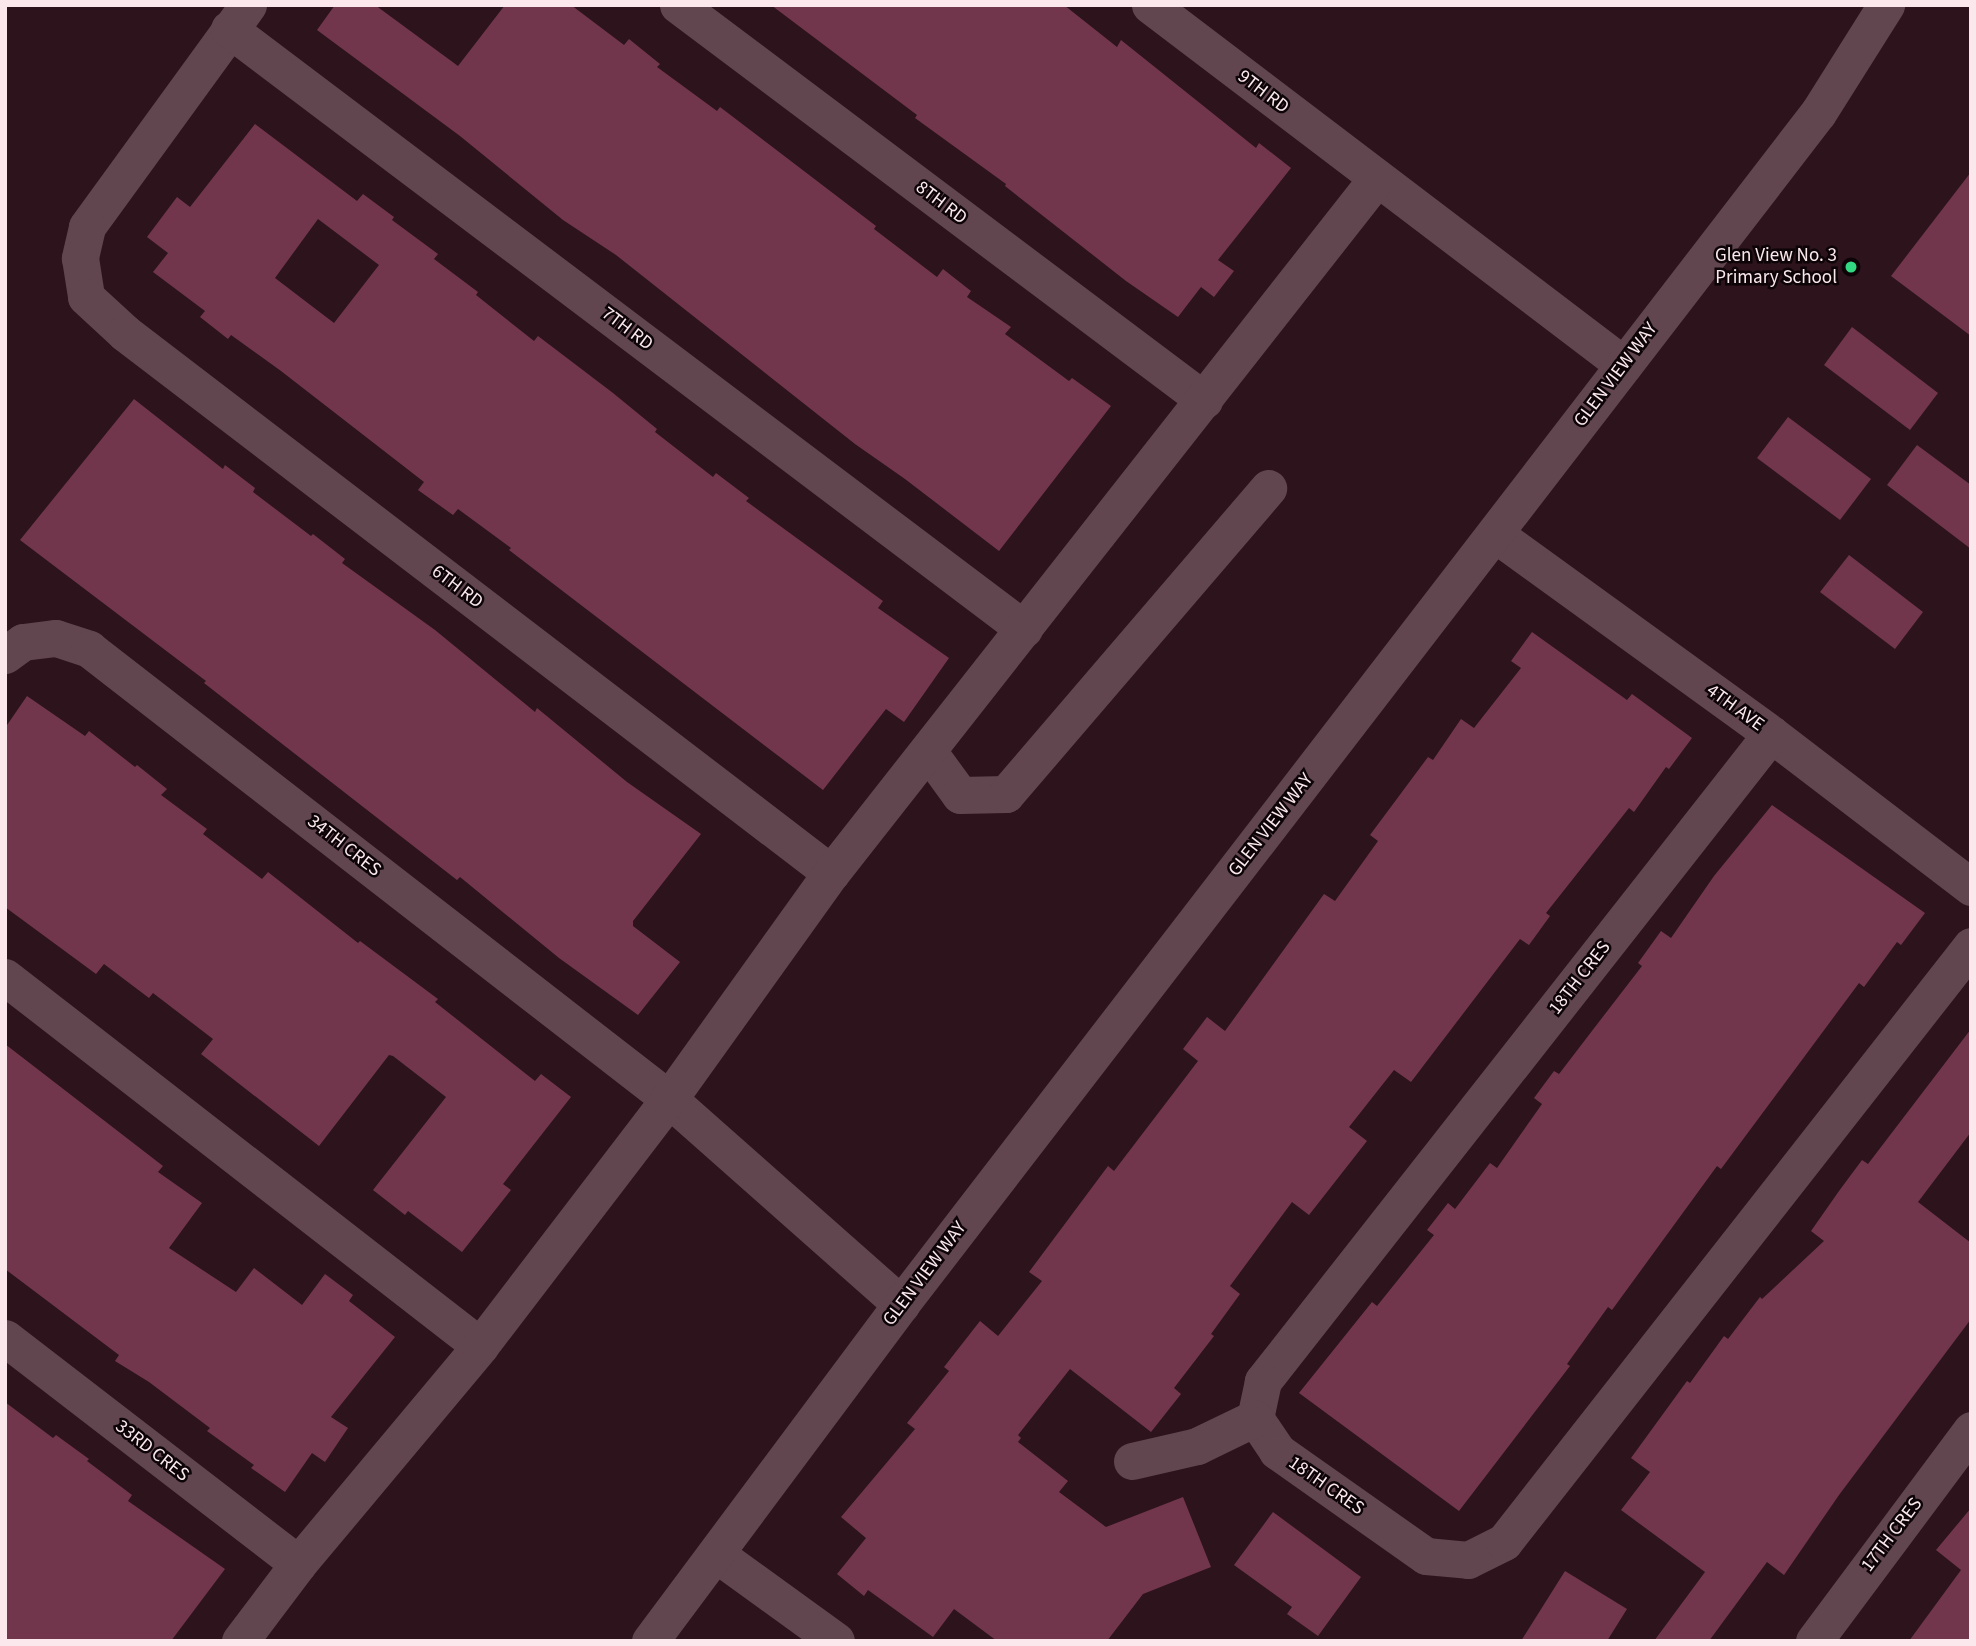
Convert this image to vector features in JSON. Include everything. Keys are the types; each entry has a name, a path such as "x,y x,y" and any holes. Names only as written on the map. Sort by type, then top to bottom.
{"street":[{"name":"8TH RD","path":"678,5 1204,400"},
{"name":"9TH RD","path":"1150,5 1624,365"},
{"name":"GLEN VIEW WAY","path":"650,1641 901,1304 1818,113 1886,5"},
{"name":"6TH RD","path":"238,17 87,226 80,258 86,297 125,333 831,873"},
{"name":"7TH RD","path":"238,17 1024,629"},
{"path":"240,1641 298,1564 480,1346 669,1099 831,873 1377,178"},
{"path":"928,751 960,795 1006,794 1268,488"},
{"name":"4TH AVE","path":"1495,534 1771,734 1971,887"},
{"name":"34TH CRES","path":"5,654 23,642 56,638 89,649 669,1099 901,1304"},
{"name":"18TH CRES","path":"1771,734 1263,1381 1255,1418 1277,1451 1426,1556 1468,1560 1504,1542 1971,946"},
{"path":"5,977 480,1346"},
{"name":"33RD CRES","path":"5,1338 298,1564"},
{"path":"1132,1461 1197,1446 1255,1418"},
{"name":"17TH CRES","path":"1814,1641 1971,1430"},
{"path":"716,1554 836,1641"}],"building":[{"path":"335,5 375,5 458,66 505,5 571,5 624,45 629,39 660,64 657,67 717,111 720,107 876,226 874,229 937,277 943,269 971,291 967,297 1011,327 1005,334 1069,381 1072,378 1111,406 999,551 855,444 616,255 563,220 460,136 317,30"},
{"path":"771,5 1064,5 1117,47 1121,40 1256,148 1259,143 1291,168 1218,260 1234,271 1214,297 1201,287 1178,317 1126,281 1005,186 1006,184 915,118 917,115"},
{"path":"255,124 357,201 363,194 394,217 392,220 438,254 434,259 478,292 476,295 534,341 538,336 613,393 657,429 655,432 713,477 716,473 749,498 746,501 883,601 878,608 949,658 904,722 886,709 823,790 509,550 511,548 458,509 453,515 418,490 424,482 281,371 231,335 228,339 200,317 205,311 153,272 168,253 147,237 177,197 190,207","holes":["318,219 379,265 334,323 275,278"]},
{"path":"1971,172 1971,336 1891,276"},
{"path":"1852,327 1938,393 1910,430 1824,365"},
{"path":"134,399 223,469 225,465 255,488 253,492 311,536 313,534 345,559 342,563 435,630 535,712 537,708 627,782 701,834 633,921 633,926 680,962 638,1015 559,958 460,877 457,880 204,683 206,681 20,540"},
{"path":"1788,417 1871,479 1840,520 1757,458"},
{"path":"1917,445 1971,485 1971,549 1887,485"},
{"path":"1849,555 1923,612 1895,649 1820,592"},
{"path":"1532,632 1627,700 1632,694 1692,738 1669,769 1666,767 1634,812 1629,808 1546,913 1550,916 1529,945 1520,939 1411,1082 1394,1070 1349,1127 1367,1141 1309,1215 1292,1202 1230,1286 1240,1294 1211,1334 1214,1336 1174,1388 1181,1394 1151,1432 1070,1369 1018,1435 1021,1438 1018,1442 1068,1481 1059,1492 1106,1527 1183,1497 1211,1567 1143,1594 1107,1641 997,1641 954,1609 933,1637 868,1590 864,1596 837,1574 866,1538 841,1517 915,1429 907,1423 949,1371 944,1367 980,1321 998,1336 1042,1281 1029,1272 1108,1166 1114,1171 1198,1061 1183,1049 1207,1017 1225,1031 1324,894 1335,901 1378,841 1370,835 1428,757 1433,760 1461,719 1474,728 1521,668 1511,661"},
{"path":"27,696 85,736 89,731 135,767 137,765 167,789 161,795 207,829 203,834 262,879 268,872 358,943 360,941 438,999 435,1002 535,1081 541,1074 571,1097 503,1184 511,1190 462,1252 408,1211 405,1215 373,1190 446,1097 393,1056 389,1055 319,1146 201,1054 213,1039 153,993 149,998 104,964 96,974 5,907 5,728"},
{"path":"1772,805 1925,913 1901,945 1897,942 1864,987 1859,983 1721,1169 1717,1166 1612,1310 1608,1307 1567,1364 1570,1366 1459,1511 1299,1393 1372,1302 1377,1306 1434,1235 1427,1230 1448,1203 1455,1209 1490,1163 1497,1168 1542,1104 1534,1098 1554,1071 1559,1074 1642,966 1638,963 1661,931 1671,938 1714,876"},
{"path":"1971,1029 1971,1132 1918,1202 1971,1243 1971,1319 1839,1495 1784,1575 1767,1562 1709,1641 1654,1641 1705,1572 1621,1510 1650,1472 1631,1458 1687,1381 1690,1383 1724,1336 1728,1339 1760,1297 1762,1299 1824,1241 1811,1231 1862,1160 1868,1164"},
{"path":"5,1044 163,1166 158,1172 202,1203 169,1248 236,1292 254,1268 302,1305 325,1274 353,1295 349,1301 395,1337 331,1417 348,1428 325,1462 312,1453 285,1492 251,1468 254,1465 207,1431 210,1428 149,1382 115,1361 119,1355 5,1269"},
{"path":"5,1402 53,1438 56,1435 89,1459 87,1461 132,1495 128,1501 225,1569 171,1641 5,1641"},
{"path":"1971,1508 1971,1641 1909,1641 1961,1570 1936,1550"},
{"path":"1273,1512 1361,1577 1318,1636 1287,1614 1292,1607 1234,1565"},
{"path":"1565,1571 1627,1609 1607,1641 1521,1641"}],"place":[{"name":"Glen View No. 3 Primary School","path":"1851,267"}]}
